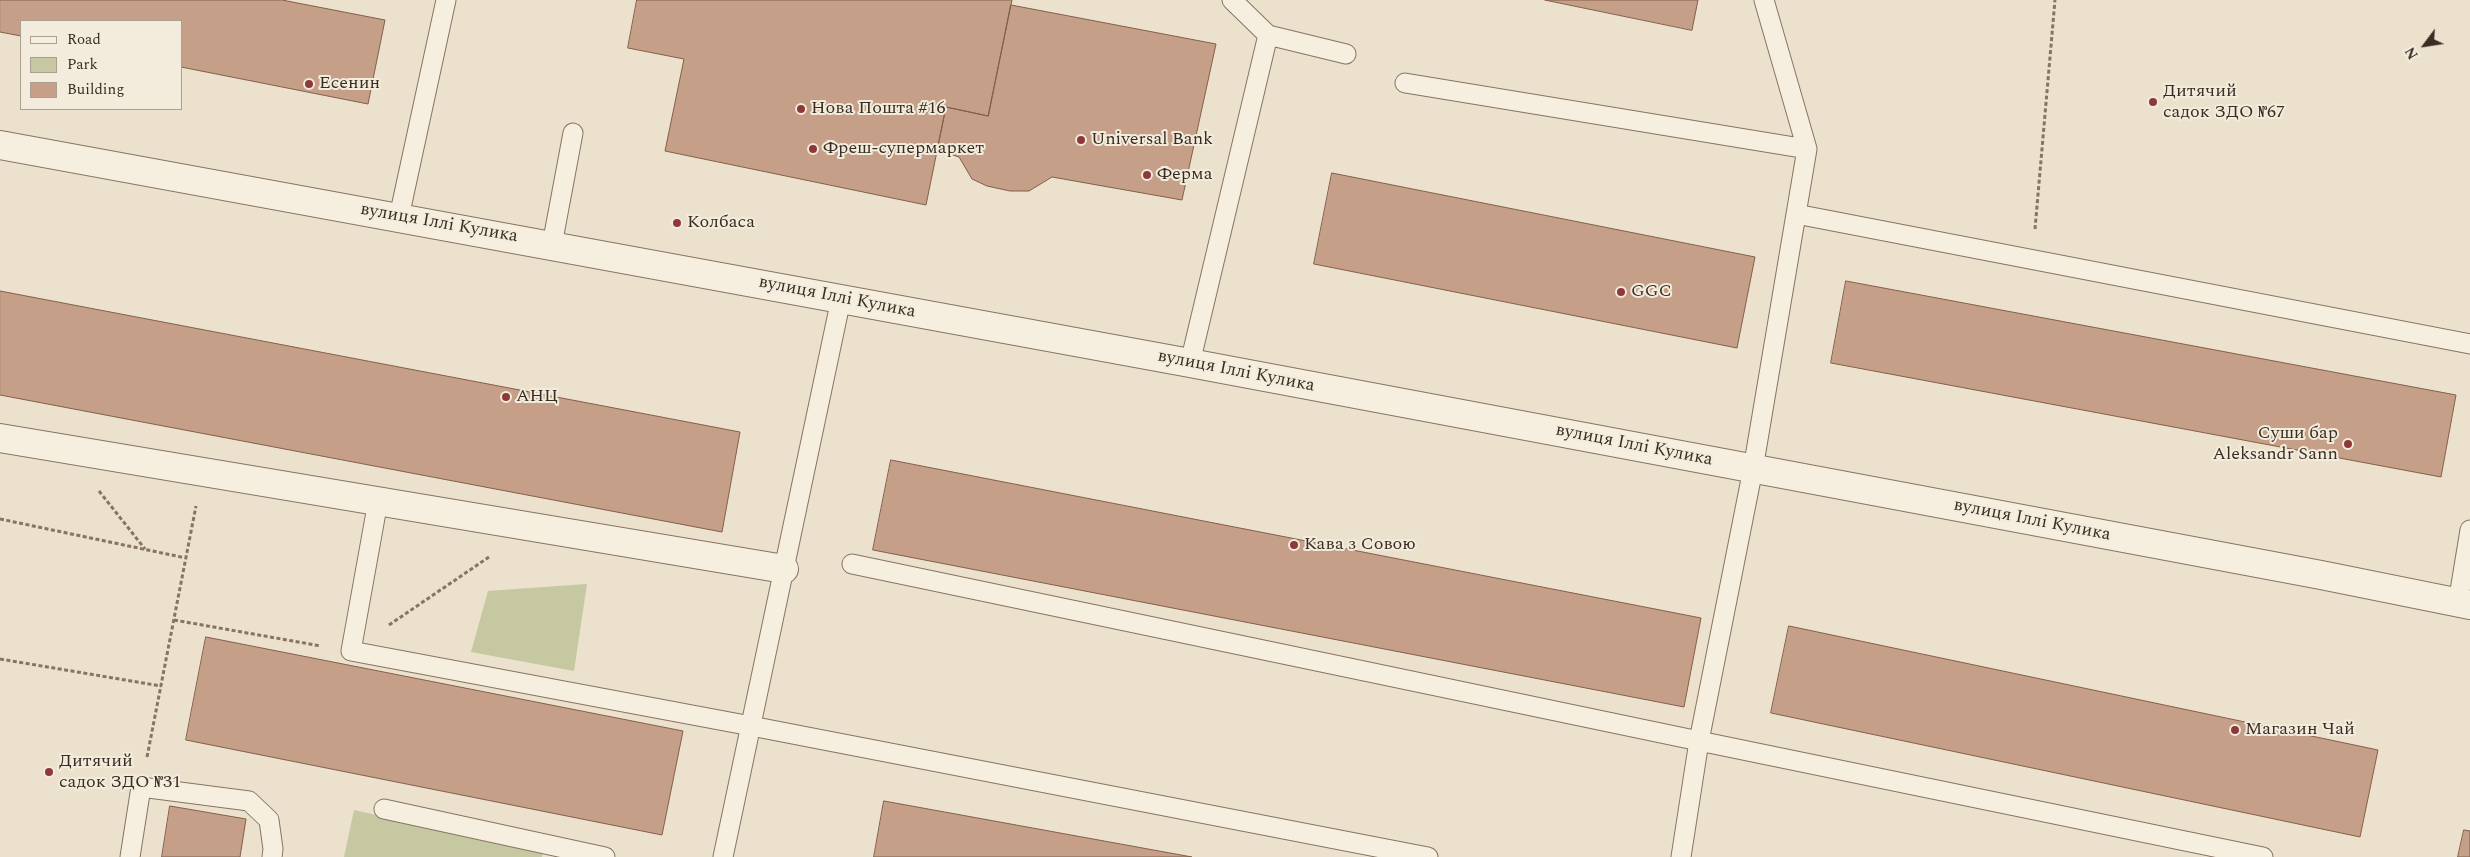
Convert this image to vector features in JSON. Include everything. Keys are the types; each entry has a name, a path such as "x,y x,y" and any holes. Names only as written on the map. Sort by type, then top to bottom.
{"street":[{"name":"вулиця Іллі Кулика","path":"0,145 1190,363 2301,571 2464,604"},
{"path":"0,438 784,569"}],"lane":[{"path":"399,217 446,0"},
{"path":"1232,0 1268,35 1346,54"},
{"path":"1681,857 1699,741 1754,469 1807,148 1764,0"},
{"path":"1190,363 1268,35"},
{"path":"1405,82 1807,148"},
{"path":"552,245 573,133"},
{"path":"1796,214 2470,344"},
{"path":"723,857 841,299"},
{"path":"378,501 351,651 1428,857"},
{"path":"2464,604 2470,530"},
{"path":"852,564 2263,857"},
{"path":"130,857 141,787 249,801 269,820 274,849 272,857"},
{"path":"384,809 605,857"}],"path":[{"path":"2033,260 2055,0"},
{"path":"66,449 145,550"},
{"path":"141,787 203,472"},
{"path":"0,519 186,558"},
{"path":"0,659 161,686"}],"green space":[{"path":"587,584 574,671 471,652 488,591"},
{"path":"354,810 543,852 542,857 344,857"}],"building":[{"path":"0,0 282,0 385,20 368,104 182,67 182,20 20,20 20,36 0,32"},
{"path":"637,0 1012,0 988,116 946,107 926,205 665,151 684,59 628,48"},
{"path":"1545,0 1698,0 1692,30"},
{"path":"1011,5 1216,44 1182,200 1052,177 1029,191 1010,191 987,186 972,179 959,157 937,150 946,107 988,116"},
{"path":"1332,173 1755,257 1737,348 1314,264"},
{"path":"1846,281 2456,395 2441,477 1831,363"},
{"path":"0,291 740,432 722,532 0,395"},
{"path":"891,460 1701,618 1684,707 873,550"},
{"path":"1789,626 2378,750 2360,837 1771,713"},
{"path":"206,637 683,731 662,835 186,740"},
{"path":"884,801 1192,857 874,857"},
{"path":"170,806 246,819 240,857 162,857"},
{"path":"2464,830 2470,831 2470,857 2458,857"}],"place":[{"name":"Есенин","path":"309,84"},
{"name":"Дитячий садок ЗДО №67","path":"2153,102"},
{"name":"Нова Пошта #16","path":"801,109"},
{"name":"Universal Bank","path":"1081,140"},
{"name":"Фреш-супермаркет","path":"813,149"},
{"name":"Ферма","path":"1147,175"},
{"name":"Колбаса","path":"677,223"},
{"name":"GGC","path":"1621,292"},
{"name":"АНЦ","path":"506,397"},
{"name":"Суши бар Aleksandr Sann","path":"2348,444"},
{"name":"Кава з Совою","path":"1294,545"},
{"name":"Магазин Чай","path":"2235,730"},
{"name":"Дитячий садок ЗДО №31","path":"49,772"}]}
